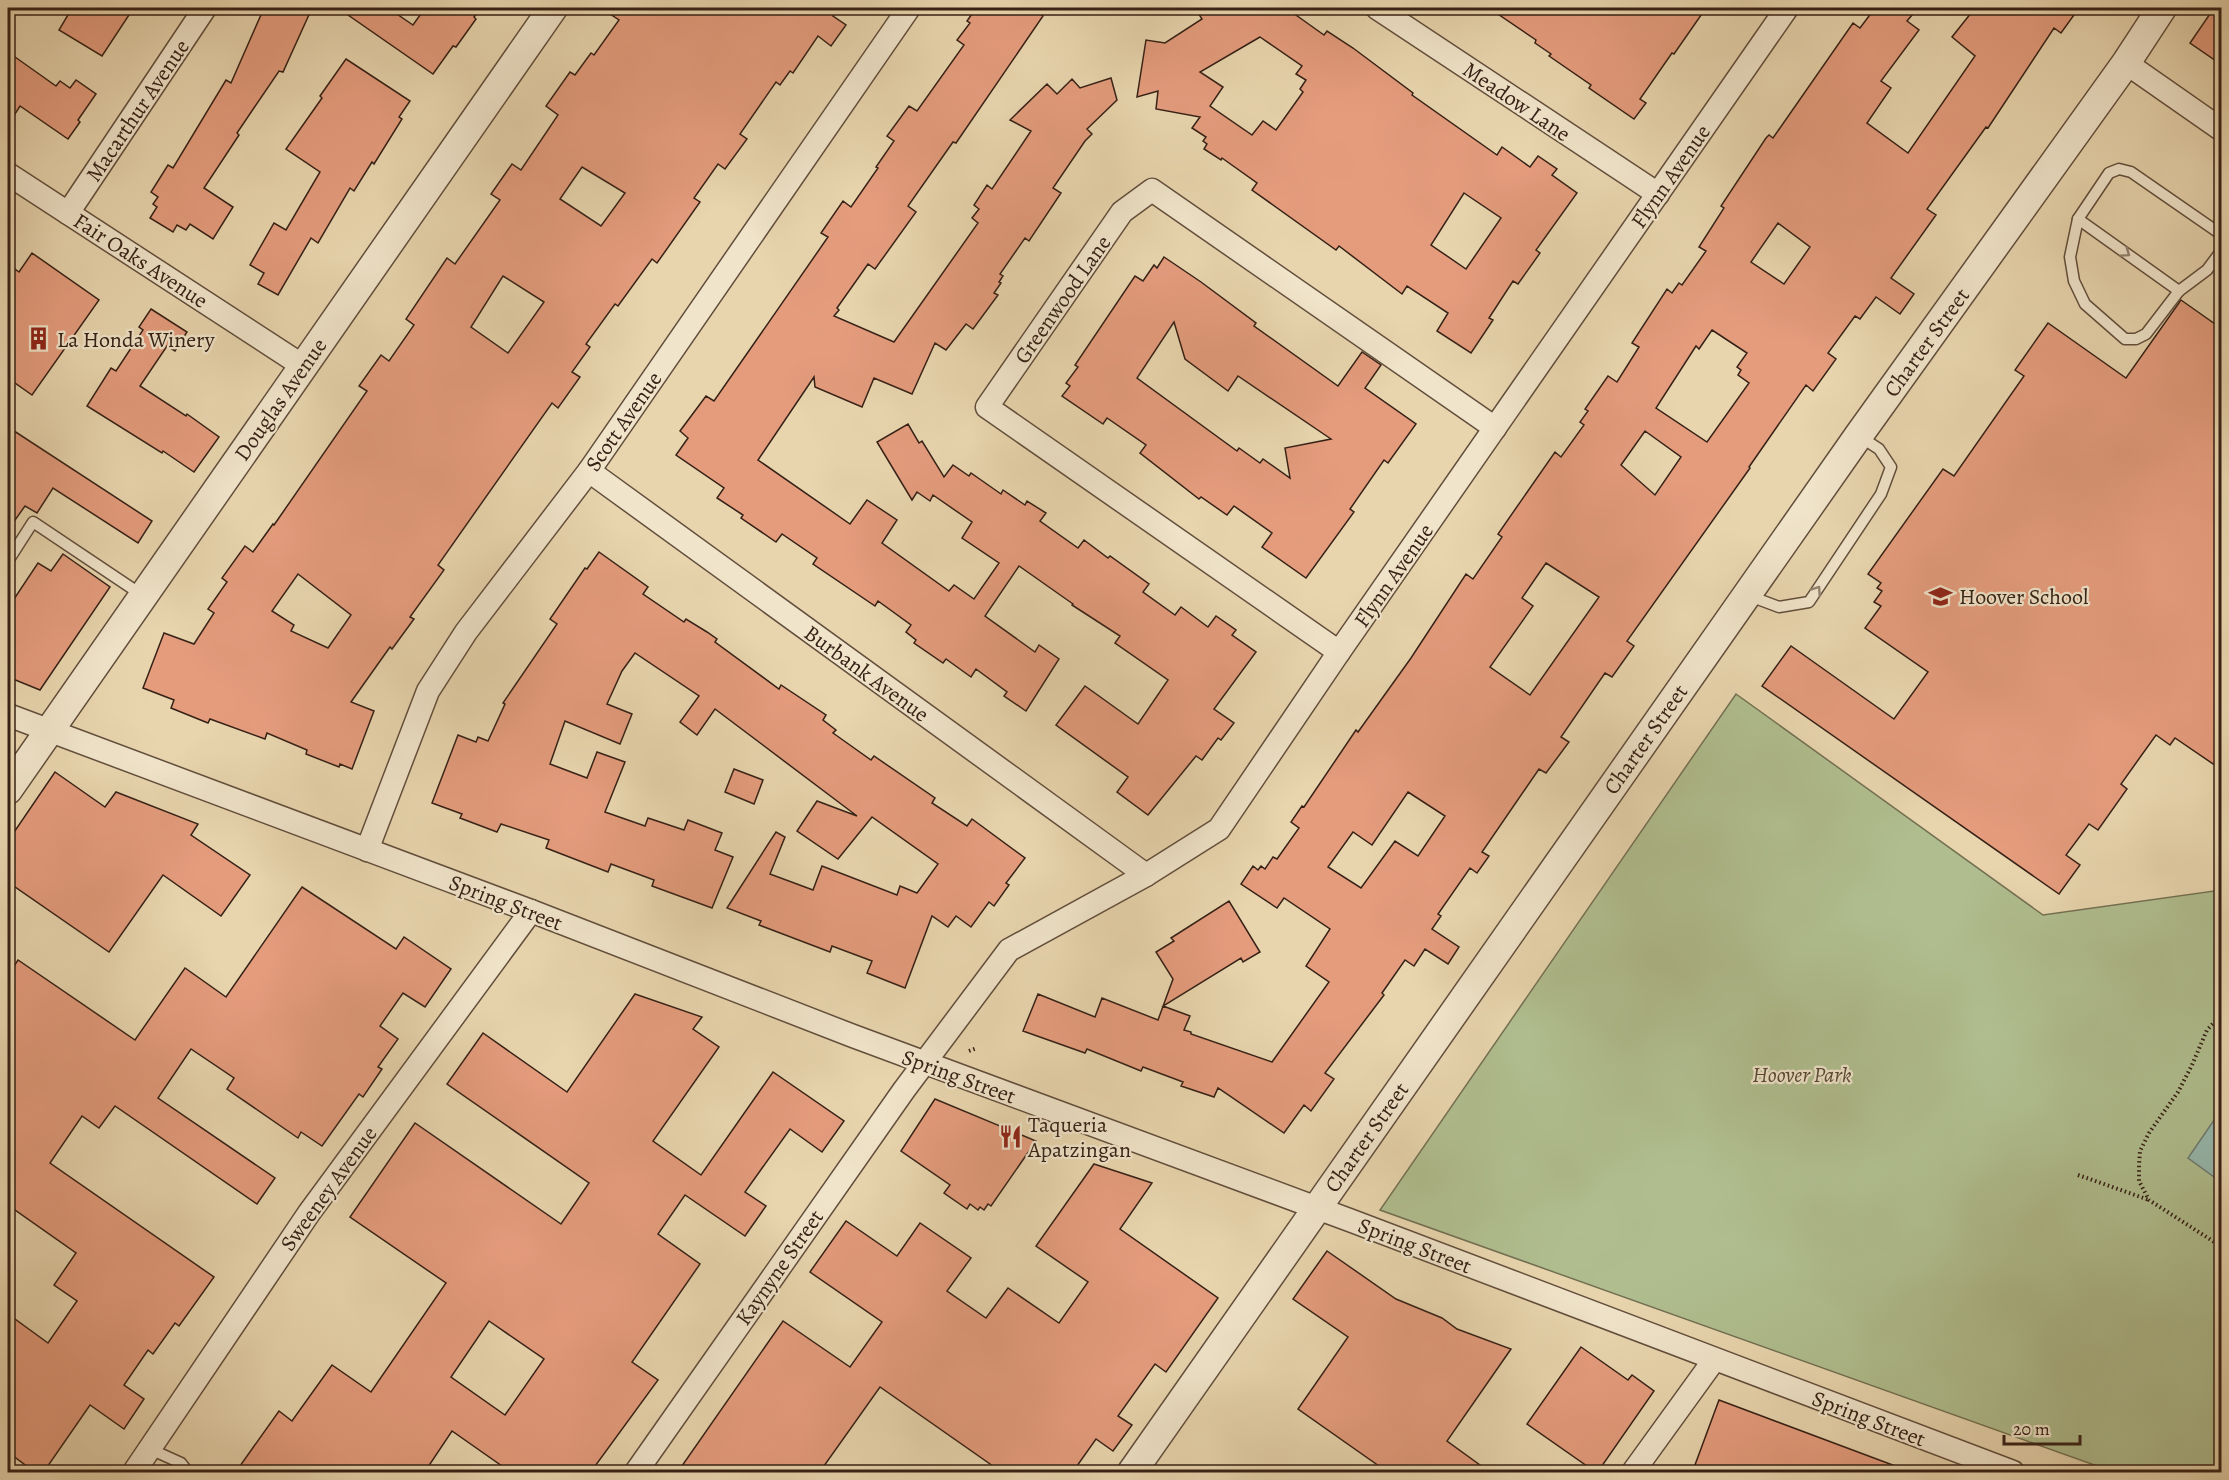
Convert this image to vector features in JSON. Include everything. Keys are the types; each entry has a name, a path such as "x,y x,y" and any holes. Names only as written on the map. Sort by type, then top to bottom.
{"street":[{"name":"Macarthur Avenue","path":"68,213 205,8"},
{"name":"Douglas Avenue","path":"8,790 553,8"},
{"name":"Scott Avenue","path":"367,850 428,691 466,632 589,471 909,8"},
{"name":"Meadow Lane","path":"1377,8 1658,194"},
{"name":"Flynn Avenue","path":"923,1063 1009,950 1146,875 1219,829 1339,652 1787,8"},
{"name":"Charter Street","path":"1132,1473 1858,435 2126,63 2162,8"},
{"path":"2126,63 2222,130"},
{"name":"Fair Oaks Avenue","path":"8,174 303,366"},
{"name":"Greenwood Lane","path":"1339,652 987,406 1122,212 1152,190 1496,428"},
{"name":"Burbank Avenue","path":"589,471 1146,875"},
{"name":"Spring Street","path":"8,716 531,911 923,1063 1316,1208 2013,1473"},
{"name":"Sweeney Avenue","path":"134,1473 309,1213 531,911"},
{"name":"Kaynyne Street","path":"636,1473 923,1063"},
{"path":"1633,1473 1714,1360"}],"lane":[{"path":"2222,235 2131,172 2119,169 2109,173 2078,219 2070,257 2074,281 2085,304 2125,339 2136,339 2146,334 2179,291 2207,270 2222,250"},
{"path":"2078,219 2179,291"},
{"path":"1747,595 1779,608 1809,602 1881,495 1891,467 1879,448 1858,435"},
{"path":"8,561 33,522 143,596"},
{"path":"150,1449 181,1463 188,1473"}],"path":[{"path":"2150,1200 2139,1181 2140,1151 2149,1133 2178,1092 2207,1030 2222,1014"},
{"path":"969,1051 977,1048"},
{"path":"2078,1175 2150,1200 2222,1247"}],"green space":[{"name":"Hoover Park","path":"1736,694 2043,915 2221,890 2221,1472 2114,1472 1380,1210"}],"water":[{"path":"2221,1110 2221,1182 2188,1158"}],"building":[{"path":"72,8 117,8 129,15 102,56 59,30"},
{"path":"264,8 312,8 283,72 279,71 237,133 239,135 204,188 233,207 213,239 190,224 186,230 177,225 173,232 150,218 157,207 153,204 158,197 151,192 168,165 173,168 226,80 231,83"},
{"path":"338,8 388,8 413,25 425,8 481,8 456,47 453,46 433,74"},
{"path":"601,8 839,8 833,16 846,25 831,46 818,36 793,73 790,71 780,85 776,82 740,134 747,139 725,169 718,164 694,198 700,202 657,263 652,259 618,306 615,304 586,344 590,347 572,372 580,377 558,408 552,403 438,565 444,570 410,617 414,619 392,649 390,647 351,702 374,711 352,769 340,764 339,767 306,754 307,750 267,733 265,739 210,719 208,723 171,708 174,700 143,688 164,633 194,644 214,613 208,609 227,582 222,578 245,546 253,552 274,525 367,391 359,386 381,355 389,361 414,325 406,319 447,258 455,264 500,200 491,194 512,164 521,170 558,115 546,106 570,72 575,75 591,53 594,55 619,20","holes":["582,167 625,193 601,226 560,199","503,276 544,302 508,353 471,327","298,574 351,615 328,648 291,631 294,625 272,611"]},
{"path":"976,8 1031,8 1043,16 956,143 953,142 908,206 916,212 875,269 868,264 837,308 839,310 834,316 894,342 978,223 972,218 979,209 974,205 987,185 992,189 1031,131 1010,120 1047,84 1057,94 1072,79 1080,88 1111,78 1117,100 1087,129 1092,134 1053,188 1061,193 1029,241 1025,238 1000,274 1003,276 999,282 1001,283 994,293 998,295 973,329 966,324 946,350 935,343 912,394 874,378 862,407 815,387 814,377 758,460 850,524 867,500 897,520 882,543 949,591 954,585 974,599 999,563 962,538 972,522 933,495 930,501 917,492 912,500 877,442 908,424 919,443 922,441 944,477 953,465 969,476 971,473 1001,494 1003,490 1025,505 1027,501 1046,513 1040,521 1078,548 1084,540 1149,584 1143,592 1175,615 1181,607 1208,627 1216,616 1236,630 1232,635 1256,652 1214,709 1234,723 1221,740 1218,738 1202,760 1196,756 1148,815 1117,792 1128,777 1056,725 1085,686 1138,724 1168,680 1115,643 1120,636 1072,605 1019,566 985,616 1035,652 1039,645 1059,659 1026,711 1004,696 1007,692 976,669 971,677 946,659 943,663 914,643 916,640 906,632 911,625 878,601 875,606 813,564 817,558 782,534 776,542 741,518 743,515 717,498 724,488 676,455 688,438 680,431 706,396 714,401 828,237 821,233 843,201 851,207 878,168 876,167 894,141 887,136 909,106 917,111 964,45 957,40 970,23 967,21"},
{"path":"1195,8 1286,8 1324,35 1327,31 1353,48 1413,93 1412,95 1497,155 1502,147 1530,167 1538,156 1557,169 1552,175 1577,193 1536,250 1540,253 1518,284 1513,281 1489,318 1493,320 1471,353 1437,331 1448,313 1407,286 1402,294 1339,246 1336,250 1252,190 1257,183 1222,158 1221,160 1204,149 1207,144 1203,141 1206,137 1192,128 1200,117 1156,109 1158,91 1137,97 1146,40 1165,43 1202,19","holes":["1260,37 1302,66 1296,74 1306,80 1300,89 1303,92 1276,130 1263,121 1252,135 1210,106 1223,87 1200,72","1464,193 1501,218 1466,269 1431,245"]},
{"path":"1489,8 1706,8 1640,99 1646,103 1634,119 1589,88 1591,85 1549,56 1551,54 1535,43 1536,40"},
{"path":"1875,8 1918,8 1907,21 1919,30 1881,81 1891,88 1867,123 1908,153 1975,56 1952,37 1975,8 2079,8 2061,33 2054,28 1988,128 1986,127 1927,209 1936,215 1891,278 1914,294 1900,314 1876,297 1860,319 1855,316 1828,353 1836,359 1813,391 1806,385 1627,641 1634,646 1612,677 1605,673 1561,737 1569,742 1546,773 1539,769 1482,852 1489,856 1477,873 1470,868 1438,914 1441,916 1432,929 1459,947 1448,964 1425,949 1414,966 1405,960 1382,993 1384,995 1325,1073 1334,1079 1311,1111 1304,1105 1284,1133 1218,1088 1214,1097 1181,1086 1183,1082 1143,1067 1141,1071 1087,1049 1085,1053 1023,1031 1038,994 1095,1017 1102,998 1158,1020 1163,1006 1190,1016 1184,1030 1191,1034 1272,1062 1329,982 1306,966 1330,929 1284,898 1277,908 1241,884 1253,866 1258,870 1261,866 1265,869 1273,857 1277,859 1299,828 1291,822 1302,806 1304,807 1356,730 1358,732 1411,658 1466,574 1473,579 1502,537 1498,534 1555,452 1561,457 1584,425 1580,422 1588,411 1585,409 1608,376 1617,382 1639,347 1632,343 1667,289 1672,293 1679,283 1682,285 1706,251 1699,247 1724,208 1721,206 1766,138 1769,135 1773,138 1853,23 1860,28","holes":["1778,223 1810,247 1784,284 1751,262","1712,330 1747,353 1737,367 1741,370 1738,375 1749,383 1707,442 1656,408 1696,346 1699,349","1645,431 1681,457 1655,495 1621,465","1546,563 1599,597 1530,695 1490,667 1533,606 1522,598","1408,792 1445,816 1418,856 1395,841 1361,888 1328,867 1353,832 1372,845"]},
{"path":"2214,8 2222,8 2222,65 2190,43"},
{"path":"8,52 56,86 60,81 70,88 76,80 96,94 68,139 20,106 8,125"},
{"path":"346,59 410,101 399,117 402,119 374,164 372,162 354,191 350,188 318,243 311,238 278,295 258,284 264,273 250,265 274,223 286,230 320,172 286,149"},
{"name":"La Honda Winery","path":"32,253 99,300 32,395 8,378 8,264 19,272"},
{"path":"1164,257 1201,282 1256,323 1254,326 1338,386 1362,352 1381,365 1365,388 1416,424 1388,463 1384,460 1350,509 1354,512 1306,578 1262,547 1272,533 1234,506 1227,515 1201,497 1199,499 1140,453 1146,445 1107,418 1103,424 1062,396 1070,386 1066,383 1078,367 1075,365 1135,276 1143,281 1154,265 1157,268","holes":["1174,322 1185,359 1228,391 1238,376 1331,439 1285,448 1290,478 1263,459 1260,463 1239,448 1237,451 1137,378"]},
{"name":"Hoover School","path":"2181,300 2222,329 2222,770 2175,738 2170,745 2156,735 2121,784 2127,789 2098,830 2089,824 2066,855 2080,865 2059,894 1762,686 1791,646 1894,719 1928,672 1865,628 1881,606 1874,602 1882,591 1877,588 1881,583 1868,574 1943,469 1954,476 2024,376 2015,370 2048,323 2126,378"},
{"path":"151,309 187,332 175,351 167,346 140,386 186,416 187,414 219,437 194,472 87,406 111,368 116,371 143,330 139,327"},
{"path":"8,427 152,521 138,543 53,488 37,513 25,506 8,530"},
{"path":"599,552 648,587 643,594 684,622 686,619 707,632 717,639 715,642 779,689 781,685 826,715 823,720 836,730 833,733 871,760 874,756 935,798 932,803 967,826 972,819 1025,858 1006,883 1009,885 994,906 989,902 971,927 956,916 948,927 932,916 905,988 867,973 872,961 832,946 830,952 759,925 761,921 727,908 776,832 785,837 770,874 813,890 822,866 897,895 900,886 917,893 938,864 872,817 838,859 797,831 817,801 857,816 715,709 697,735 680,722 699,696 635,653 622,671 607,704 632,714 620,744 565,721 550,764 587,778 597,752 625,762 605,812 645,826 648,818 684,830 688,820 722,833 715,850 733,857 712,908 652,886 654,880 611,864 608,872 546,848 549,840 501,824 497,832 460,818 462,814 432,803 458,735 476,742 478,737 488,741 505,704 503,703 557,624 550,619 585,568 587,569"},
{"path":"63,554 110,587 40,690 8,677 8,608 38,563 51,571"},
{"path":"734,769 763,780 754,804 725,792"},
{"path":"55,772 105,807 116,792 198,824 191,835 250,875 221,916 163,875 109,952 8,882 8,841"},
{"path":"302,887 396,949 404,937 451,969 425,1007 403,993 380,1026 398,1039 378,1067 382,1069 363,1097 359,1094 322,1146 301,1132 298,1138 227,1089 234,1078 191,1049 158,1098 275,1178 257,1204 115,1106 99,1128 82,1116 50,1163 214,1277 179,1326 175,1323 153,1354 148,1350 124,1385 144,1399 124,1429 90,1405 43,1473 36,1473 8,1452 8,1314 48,1343 77,1301 54,1285 76,1253 8,1205 8,975 18,960 135,1040 185,968 226,997"},
{"path":"1229,901 1260,952 1243,962 1241,958 1163,1006 1173,979 1156,952 1174,941 1171,938"},
{"path":"635,994 702,1017 693,1029 719,1047 653,1141 701,1175 773,1072 844,1121 822,1152 790,1129 745,1192 766,1206 745,1236 685,1195 658,1234 700,1264 632,1362 658,1380 590,1473 512,1473 452,1431 424,1473 235,1473 279,1411 292,1421 332,1365 371,1392 446,1283 350,1217 415,1123 561,1224 589,1183 447,1084 483,1033 567,1092","holes":["489,1321 544,1359 505,1415 451,1377"]},
{"path":"935,1099 1036,1141 991,1206 988,1204 984,1210 980,1207 978,1210 970,1204 967,1209 944,1193 950,1185 901,1151"},
{"path":"1094,1164 1152,1183 1120,1229 1218,1298 1166,1372 1155,1364 1118,1416 1132,1425 1113,1451 1096,1439 1072,1473 1003,1473 880,1387 819,1473 677,1473 783,1321 850,1367 882,1322 810,1272 846,1221 897,1256 920,1223 971,1258 947,1291 986,1318 1008,1288 1059,1323 1088,1282 1036,1246"},
{"path":"1327,1251 1396,1299 1442,1318 1457,1329 1511,1349 1447,1441 1491,1473 1389,1473 1298,1409 1348,1337 1293,1299"},
{"path":"1581,1347 1628,1380 1632,1375 1654,1391 1597,1473 1527,1424"},
{"path":"1719,1400 1906,1470 1905,1473 1692,1473"}],"place":[{"name":"La Honda Winery","path":"39,339"},
{"name":"Hoover School","path":"1941,596"},
{"name":"Taqueria Apatzingan","path":"1010,1137"}]}
